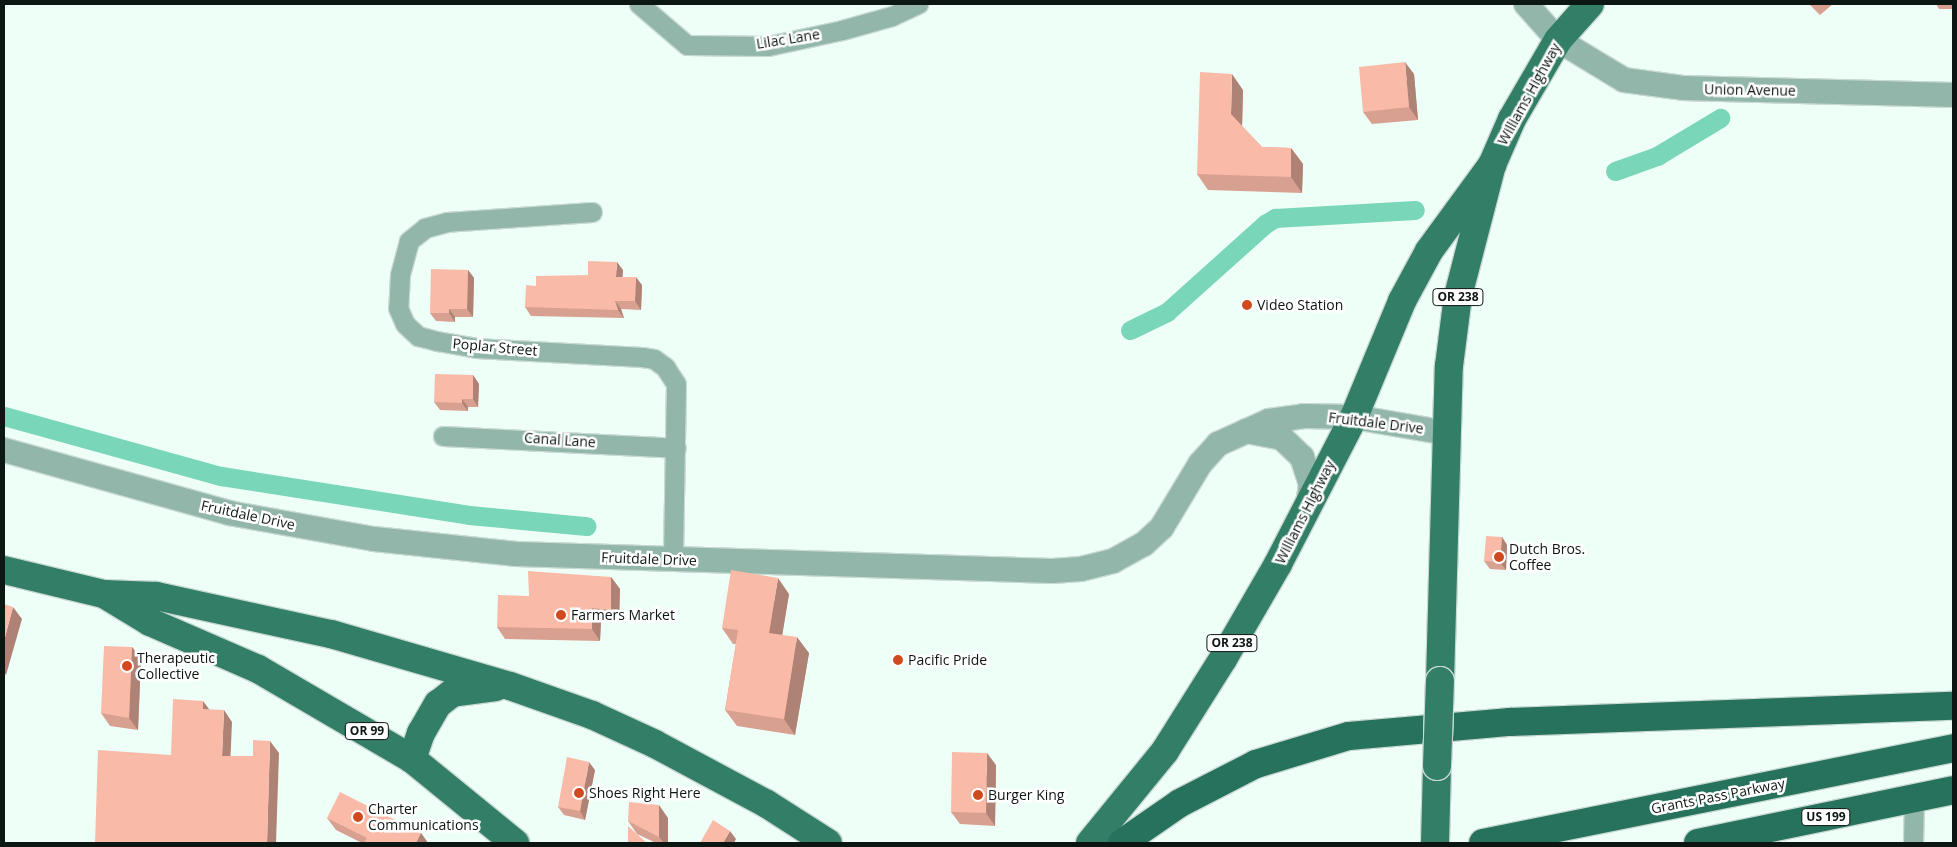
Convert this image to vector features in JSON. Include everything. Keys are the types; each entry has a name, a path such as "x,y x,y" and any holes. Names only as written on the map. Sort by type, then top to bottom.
{"highway":[{"path":"1122,843 1180,803 1256,764 1349,736 1510,722 1953,706"},
{"name":"Grants Pass Parkway","path":"1483,843 1953,748"},
{"name":"US 199","path":"1698,843 1953,790"}],"main road":[{"name":"Williams Highway","path":"1435,843 1449,366 1458,296 1492,165 1512,119 1558,40 1590,4"},
{"name":"Williams Highway","path":"1090,843 1165,751 1228,652 1308,506 1354,417 1402,301 1428,251 1492,165"},
{"name":"OR 99","path":"4,570 104,594 156,596 331,634 510,686 592,716 655,744 767,804 828,843"},
{"name":"OR 99","path":"104,594 150,622 204,644 312,697 412,759 514,843"},
{"path":"204,644 212,631 256,618"},
{"path":"412,759 421,733 438,704 452,693 510,686"}],"street":[{"name":"Lilac Lane","path":"639,4 687,45 705,46 768,46 850,28 892,16 918,4"},
{"name":"Union Avenue","path":"1526,4 1558,40 1624,80 1675,87 1953,95"},
{"name":"Poplar Street","path":"592,212 447,222 425,228 409,241 400,275 398,308 405,324 418,336 437,341 476,348 654,359 665,367 676,384 673,560"},
{"name":"Fruitdale Drive","path":"4,450 229,513 374,539 516,554 1052,571 1081,569 1113,561 1144,544 1162,527 1206,458 1218,444 1246,431 1284,418 1354,417 1447,433"},
{"path":"1246,431 1282,438 1302,457 1311,484 1308,506"},
{"name":"Canal Lane","path":"443,436 528,438 676,448"},
{"path":"1913,843 1914,798"}],"building":[{"path":"1405,62 1409,107 1363,112 1359,67"},
{"path":"1200,72 1232,74 1231,114 1262,147 1291,148 1291,177 1197,174"},
{"path":"588,261 617,262 616,277 636,277 635,301 615,301 618,310 525,307 526,285 536,286 536,276 588,275"},
{"path":"431,269 468,270 467,309 449,309 449,313 430,313"},
{"path":"435,374 473,375 473,399 462,399 462,403 434,402"},
{"path":"1486,536 1502,537 1500,562 1484,561"},
{"path":"731,570 778,578 769,633 797,637 784,719 725,710 738,630 722,628"},
{"path":"528,571 611,577 611,610 592,608 592,629 497,627 498,595 529,596"},
{"path":"4,604 13,607 4,641"},
{"path":"104,646 132,647 129,718 101,713"},
{"path":"173,699 203,701 203,709 224,710 222,756 253,756 253,740 270,741 267,843 95,843 98,750 171,755"},
{"path":"952,752 987,753 986,813 951,812"},
{"path":"567,757 589,762 580,811 558,807"},
{"name":"Charter Communications","path":"340,792 421,833 416,843 364,843 367,838 327,818"},
{"path":"629,802 659,805 659,837 628,821"},
{"path":"713,820 730,831 723,843 700,843"},
{"path":"628,826 647,843 628,843"}],"waterway":[{"path":"1615,171 1657,156 1720,118"},
{"path":"1130,330 1167,312 1265,224 1275,218 1415,210"},
{"path":"4,416 221,476 469,515 586,526"}],"place":[{"name":"Video Station","path":"1247,305"},
{"name":"Dutch Bros. Coffee","path":"1499,557"},
{"name":"Farmers Market","path":"561,615"},
{"name":"Pacific Pride","path":"898,660"},
{"name":"Therapeutic Collective","path":"127,666"},
{"name":"Shoes Right Here","path":"579,793"},
{"name":"Burger King","path":"978,795"},
{"name":"Charter Communications","path":"358,817"}]}
